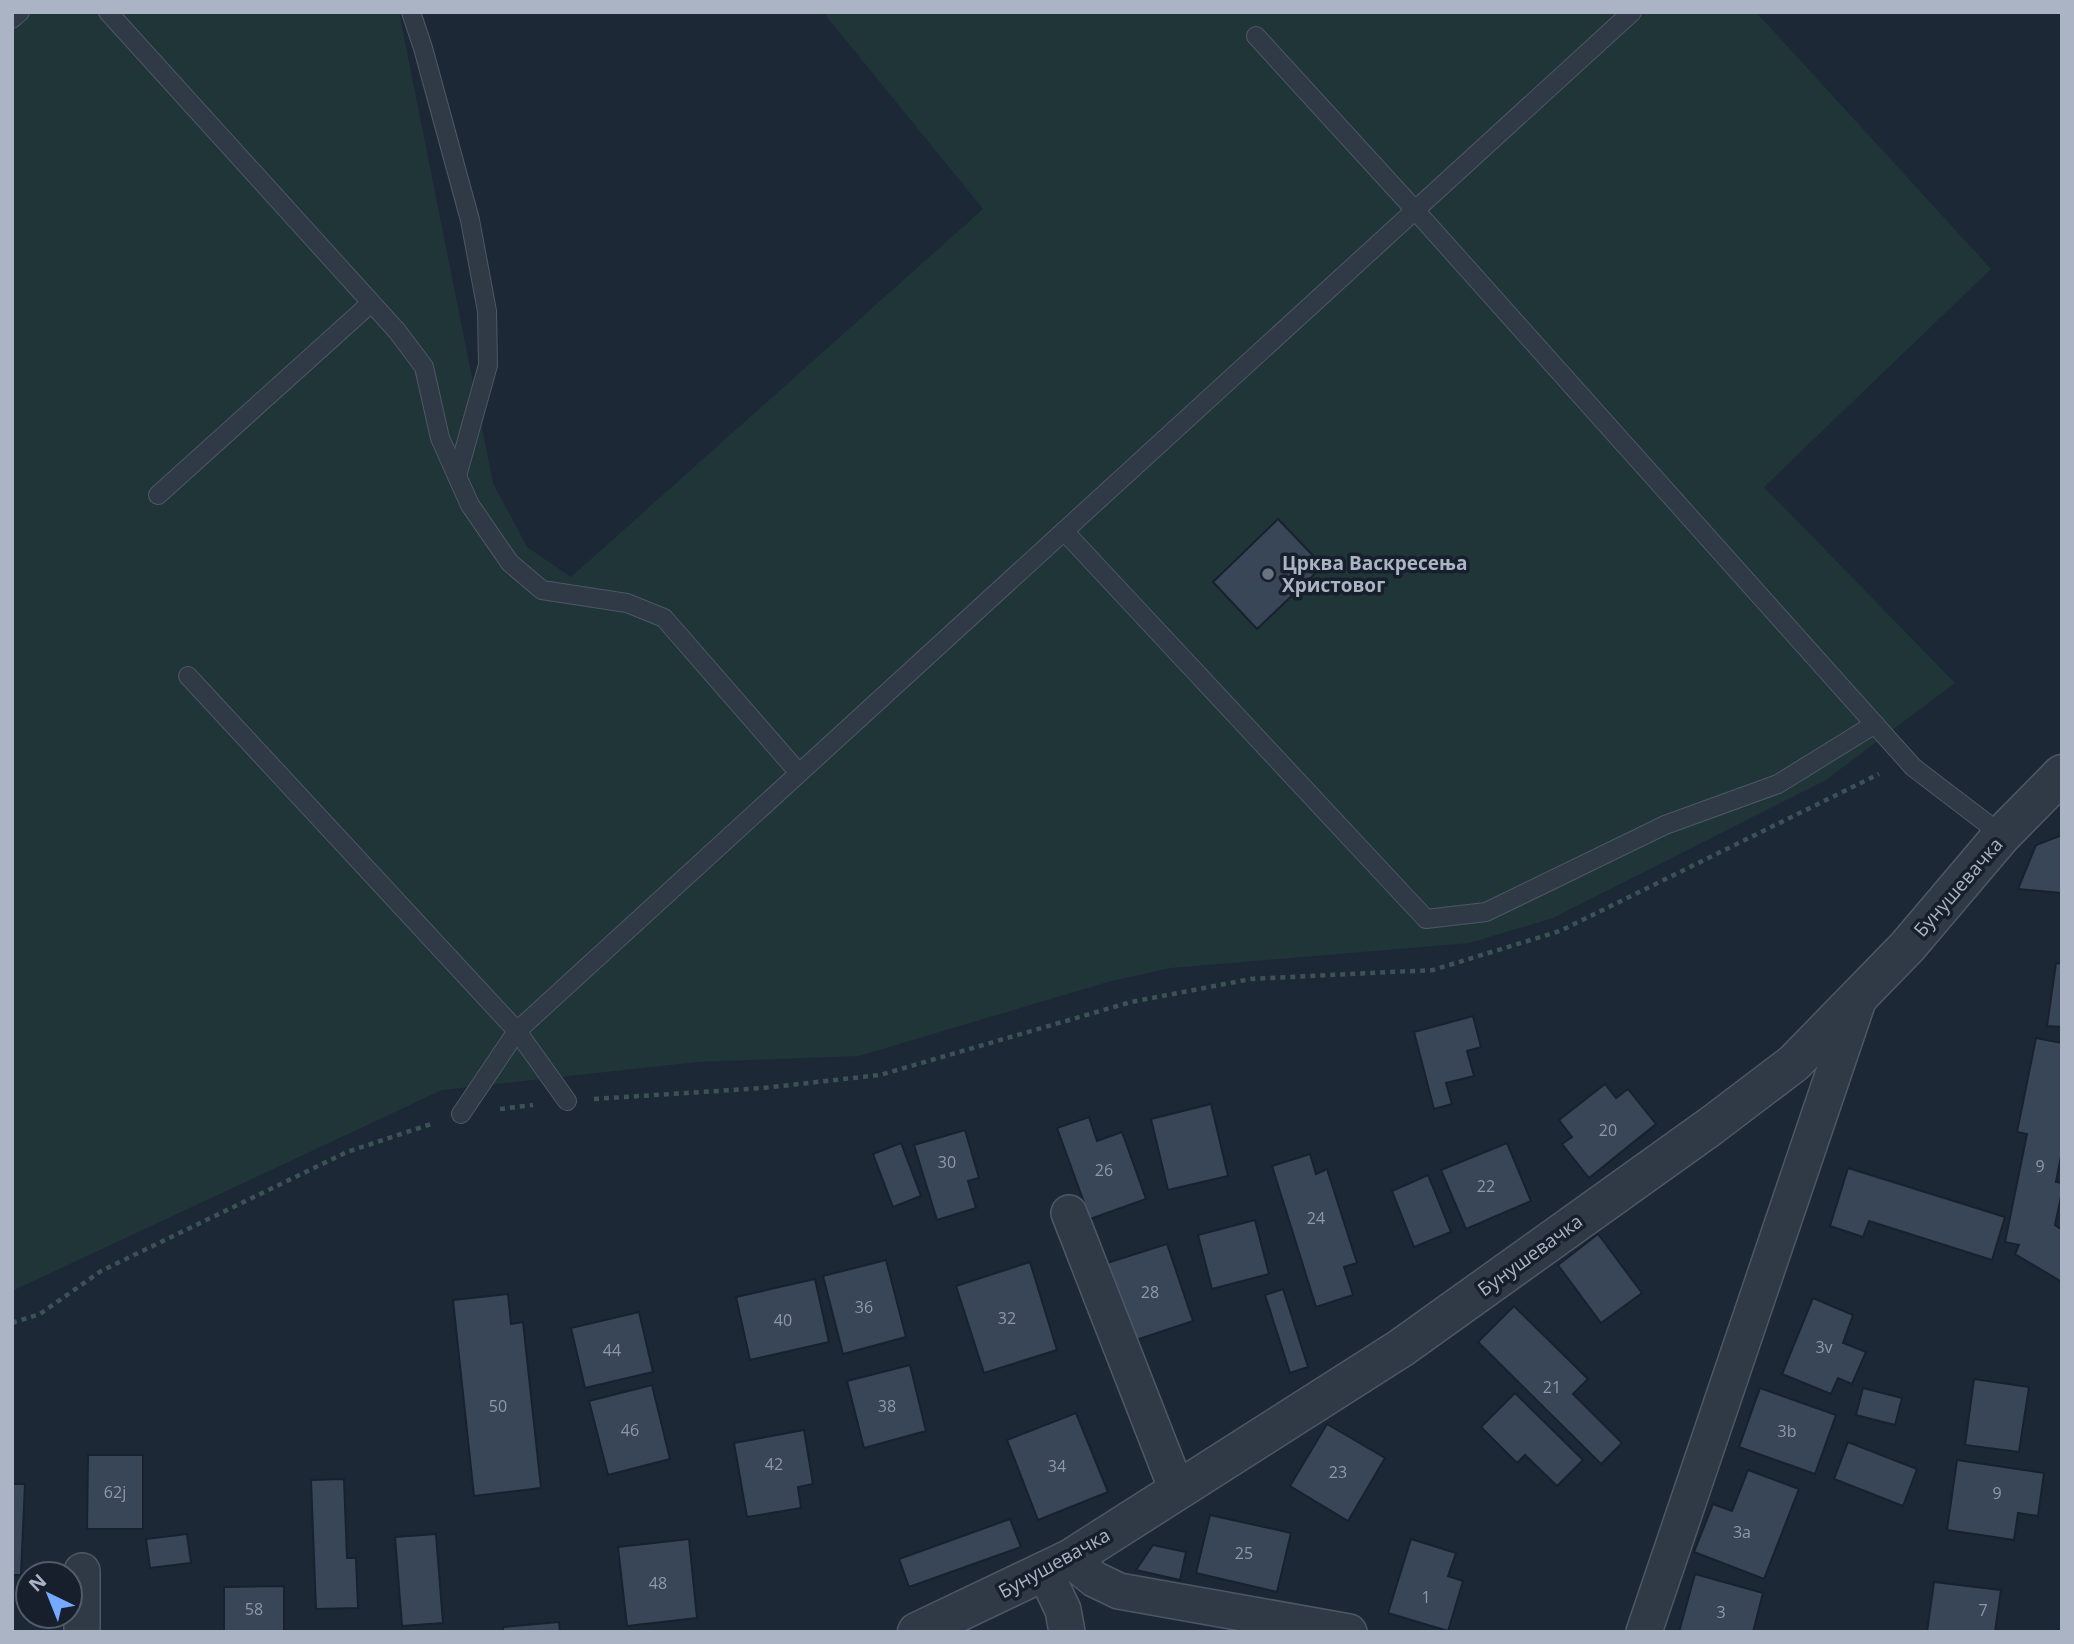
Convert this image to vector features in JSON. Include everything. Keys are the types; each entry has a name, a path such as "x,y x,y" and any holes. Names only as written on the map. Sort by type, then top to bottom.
{"street":[{"name":"Бунушевачка","path":"917,1632 1057,1565 1401,1348 1711,1126 1794,1063 1907,947 2002,835 2062,774"},
{"path":"1644,1632 1860,996"},
{"path":"1069,1213 1177,1490"},
{"path":"1067,1632 1057,1565 1119,1591 1349,1632"}],"lane":[{"path":"12,19 20,12"},
{"path":"108,12 397,331 424,367 440,438 470,505 510,563 542,590 627,603 664,618 799,773"},
{"path":"411,12 470,220 487,311 488,365 457,476"},
{"path":"461,1114 517,1031 1632,12"},
{"path":"1256,36 1913,767 2002,835"},
{"path":"158,495 371,303"},
{"path":"1064,531 1426,919 1486,912 1665,825 1778,784 1875,724"},
{"path":"188,676 517,1031 566,1101"}],"path":[{"path":"12,1323 40,1314 101,1271 347,1152 461,1114 566,1101 763,1087 880,1075 1131,1002 1251,979 1433,970 1560,931 1874,775 1913,767"}],"green space":[{"path":"12,12 399,12 493,483 527,547 571,577 983,209 823,12 1756,12 1991,269 1764,487 1955,683 1826,780 1553,918 1469,943 1171,968 1111,981 859,1056 697,1062 442,1090 12,1291"}],"building":[{"name":"Црква Васкресења Христовог","path":"1278,519 1323,566 1257,629 1213,582"},
{"path":"2062,835 2062,893 2018,889 2036,845"},
{"path":"2056,963 2062,964 2062,1027 2047,1026"},
{"path":"1473,1016 1481,1047 1467,1051 1474,1076 1446,1083 1452,1104 1434,1109 1414,1032"},
{"path":"2036,1038 2062,1043 2062,1151 2056,1182 2062,1183 2062,1192 2055,1225 2062,1230 2062,1282 2015,1254 2019,1245 2005,1242 2027,1134 2017,1132"},
{"path":"1605,1084 1616,1098 1628,1089 1656,1124 1589,1178 1562,1144 1572,1137 1559,1120"},
{"path":"1211,1104 1228,1176 1168,1190 1151,1119"},
{"path":"1089,1117 1097,1141 1122,1132 1146,1199 1090,1219 1057,1128"},
{"path":"965,1130 979,1178 968,1181 976,1208 937,1220 914,1145"},
{"path":"901,1143 921,1196 893,1207 873,1154"},
{"path":"1507,1143 1531,1201 1466,1229 1441,1170"},
{"path":"1310,1154 1316,1174 1327,1169 1357,1263 1344,1267 1353,1295 1316,1307 1272,1166"},
{"path":"1848,1168 2005,1217 1992,1260 1869,1221 1863,1237 1830,1226"},
{"path":"1428,1175 1451,1232 1414,1247 1392,1191"},
{"path":"1255,1220 1269,1274 1212,1289 1198,1235"},
{"path":"1598,1234 1642,1293 1601,1323 1558,1265"},
{"path":"1167,1244 1193,1321 1133,1341 1107,1263"},
{"path":"886,1260 906,1337 843,1354 823,1276"},
{"path":"1030,1262 1057,1350 984,1373 956,1286"},
{"path":"815,1279 829,1342 750,1360 736,1297"},
{"path":"1283,1289 1308,1367 1290,1373 1265,1295"},
{"path":"508,1294 511,1324 523,1322 541,1488 474,1496 453,1300"},
{"path":"1813,1298 1853,1315 1843,1343 1866,1352 1852,1384 1838,1378 1831,1394 1782,1374"},
{"path":"1514,1306 1588,1379 1573,1394 1622,1443 1601,1464 1478,1342"},
{"path":"639,1312 653,1372 585,1388 571,1328"},
{"path":"910,1365 926,1431 864,1448 847,1381"},
{"path":"1974,1379 2029,1387 2019,1452 1965,1445"},
{"path":"652,1385 670,1459 608,1475 589,1401"},
{"path":"1760,1388 1836,1415 1815,1474 1739,1447"},
{"path":"1863,1388 1902,1398 1895,1425 1856,1415"},
{"path":"1515,1393 1583,1460 1557,1486 1525,1455 1517,1463 1481,1427"},
{"path":"1076,1413 1108,1492 1038,1520 1007,1440"},
{"path":"1327,1424 1385,1458 1348,1521 1290,1486"},
{"path":"804,1430 813,1484 798,1487 801,1508 747,1517 734,1443"},
{"path":"1848,1442 1917,1469 1903,1506 1834,1479"},
{"path":"88,1455 143,1455 143,1529 87,1529"},
{"path":"1957,1460 2044,1473 2038,1516 2018,1513 2014,1540 1947,1530"},
{"path":"1748,1470 1799,1489 1764,1579 1694,1552 1713,1504 1732,1511"},
{"path":"344,1479 347,1558 356,1558 358,1608 316,1609 311,1480"},
{"path":"12,1484 25,1484 22,1560 14,1560 12,1575"},
{"path":"1210,1515 1291,1533 1277,1592 1196,1573"},
{"path":"1010,1519 1021,1547 909,1587 899,1559"},
{"path":"187,1534 191,1563 150,1568 146,1539"},
{"path":"436,1534 443,1623 402,1626 395,1537"},
{"path":"689,1539 697,1618 627,1626 618,1547"},
{"path":"1411,1539 1456,1553 1448,1576 1463,1581 1448,1631 1388,1613"},
{"path":"1153,1545 1186,1552 1180,1580 1136,1570"},
{"path":"1695,1574 1763,1593 1753,1632 1679,1632"},
{"path":"1934,1582 2001,1590 1995,1632 1927,1632"},
{"path":"284,1586 284,1632 224,1632 224,1587"},
{"path":"559,1622 560,1632 503,1632 503,1627"}],"place":[{"name":"Црква Васкресења Христовог","path":"1268,574"}]}
